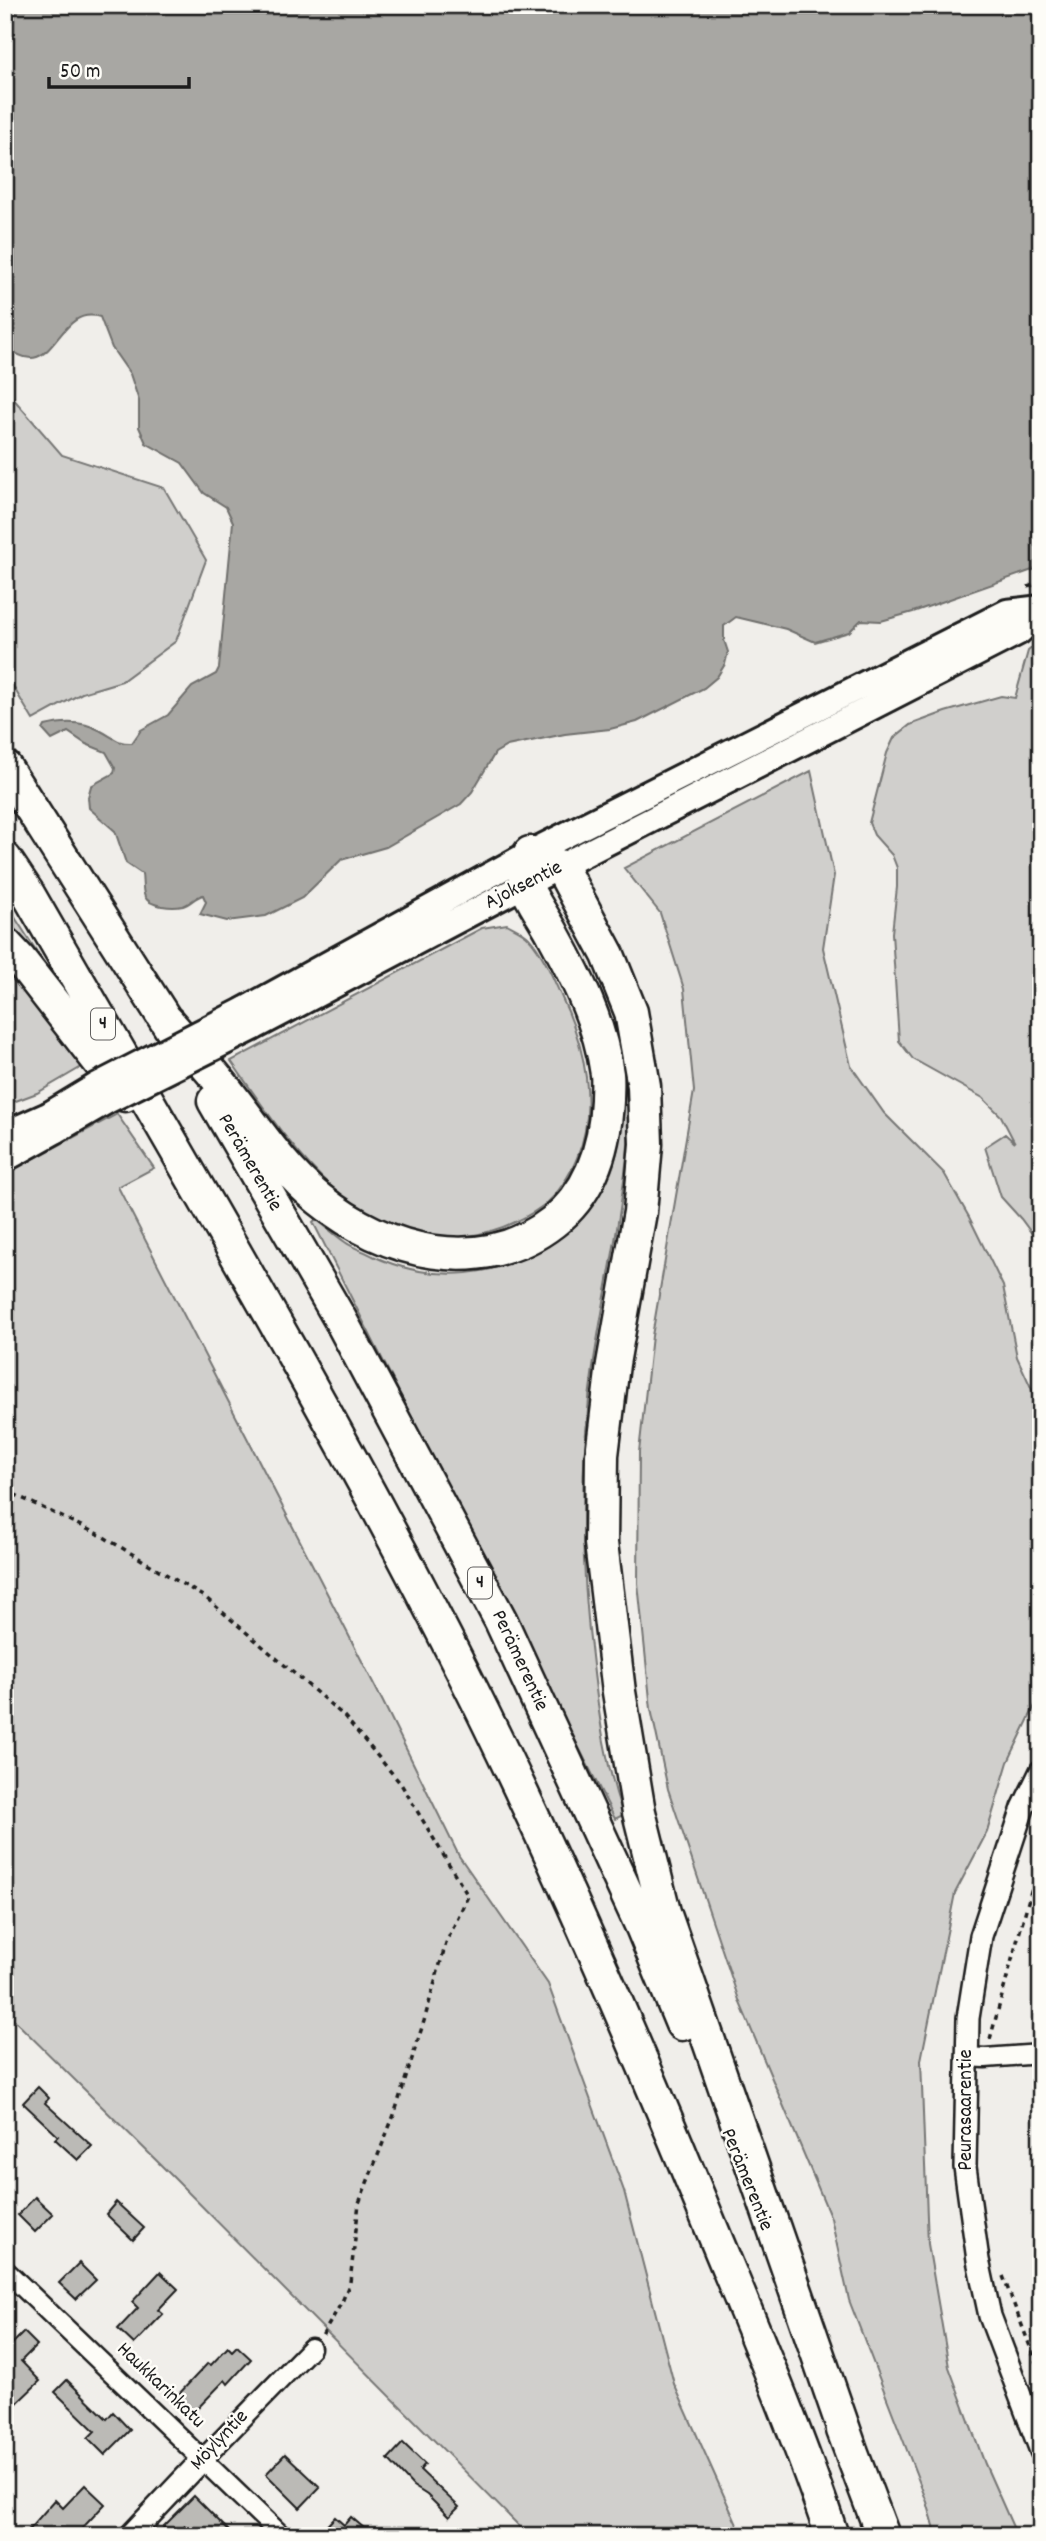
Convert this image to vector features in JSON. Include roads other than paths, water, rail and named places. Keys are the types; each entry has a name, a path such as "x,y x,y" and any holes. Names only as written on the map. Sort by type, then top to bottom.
{"highway":[{"name":"Perämerentie","path":"5,767 168,1022 340,1319 500,1621 642,1927 778,2257 883,2536"},
{"path":"168,1022 220,1082 291,1172 318,1199 346,1218 406,1247 470,1255 526,1240 563,1214 591,1176 606,1128 607,1075 595,1020 580,983 526,884 530,853 561,867 608,955 631,1012 644,1086 646,1144 640,1212 613,1364 603,1455 601,1530 619,1692 639,1812 664,1912 850,2450"},
{"name":"4","path":"5,859 27,892 330,1420 450,1648 578,1914 756,2337 810,2471 832,2536"},
{"path":"5,944 198,1191"}],"main road":[{"name":"Ajoksentie","path":"5,1134 52,1122 107,1101 530,853 1007,612 1041,609"},
{"name":"Ajoksentie","path":"248,1019 561,867 1019,632 1041,609"},
{"name":"Ajoksentie","path":"5,1159 52,1122"}],"street":[{"name":"Peurasaarentie","path":"1041,1770 1023,1808 981,1936 968,2018 976,2057 965,2166 978,2260 990,2316 1041,2451"},
{"path":"976,2057 1041,2054"},
{"name":"Haukkarinkatu","path":"5,2270 282,2536"},
{"name":"Möylyntie","path":"130,2536 311,2347"}]}
